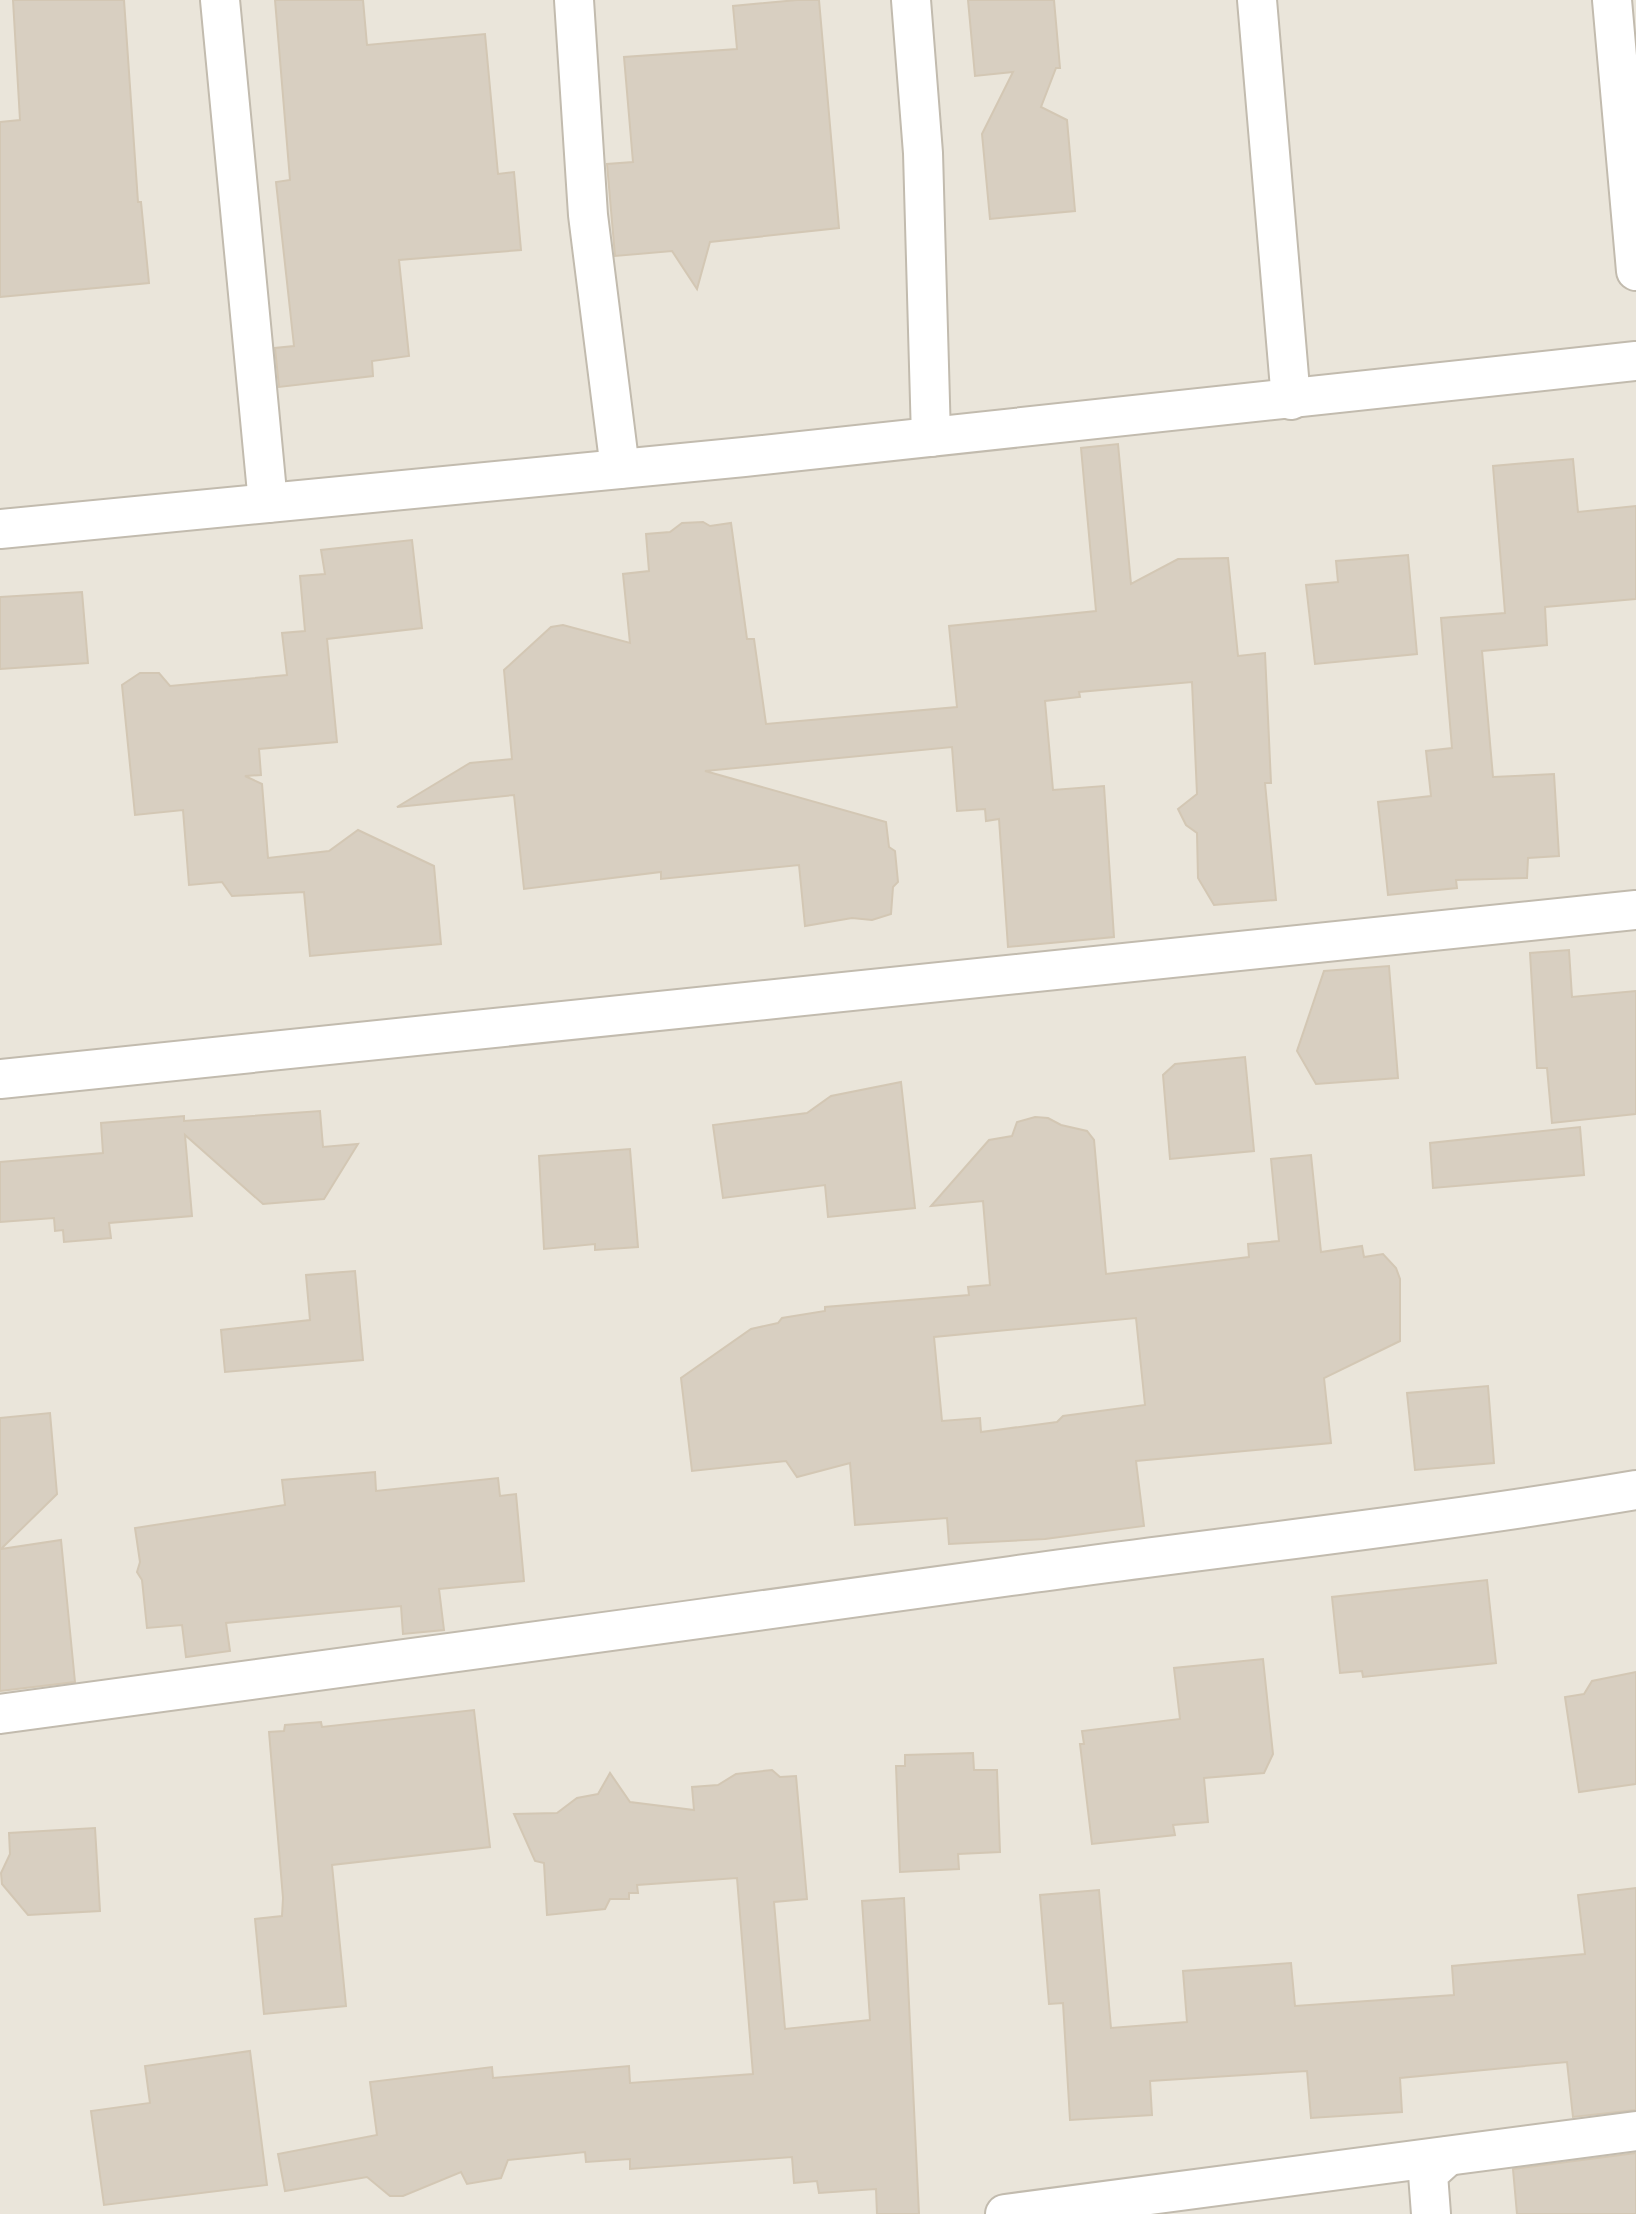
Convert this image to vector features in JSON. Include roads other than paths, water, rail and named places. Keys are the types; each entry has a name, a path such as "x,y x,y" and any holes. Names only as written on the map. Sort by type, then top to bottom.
{"street":[{"path":"220,0 268,503"},
{"path":"574,0 588,215 620,469"},
{"path":"911,0 923,153 931,437"},
{"path":"1257,0 1291,400"},
{"path":"1612,0 1636,271"},
{"path":"0,529 620,469 1291,400 1636,361"},
{"path":"0,1079 1636,910"},
{"path":"0,1714 564,1640 1014,1576 1516,1511 1636,1490"},
{"path":"1004,2214 1636,2131"},
{"path":"1432,2214 1428,2174 1448,2156"}]}
